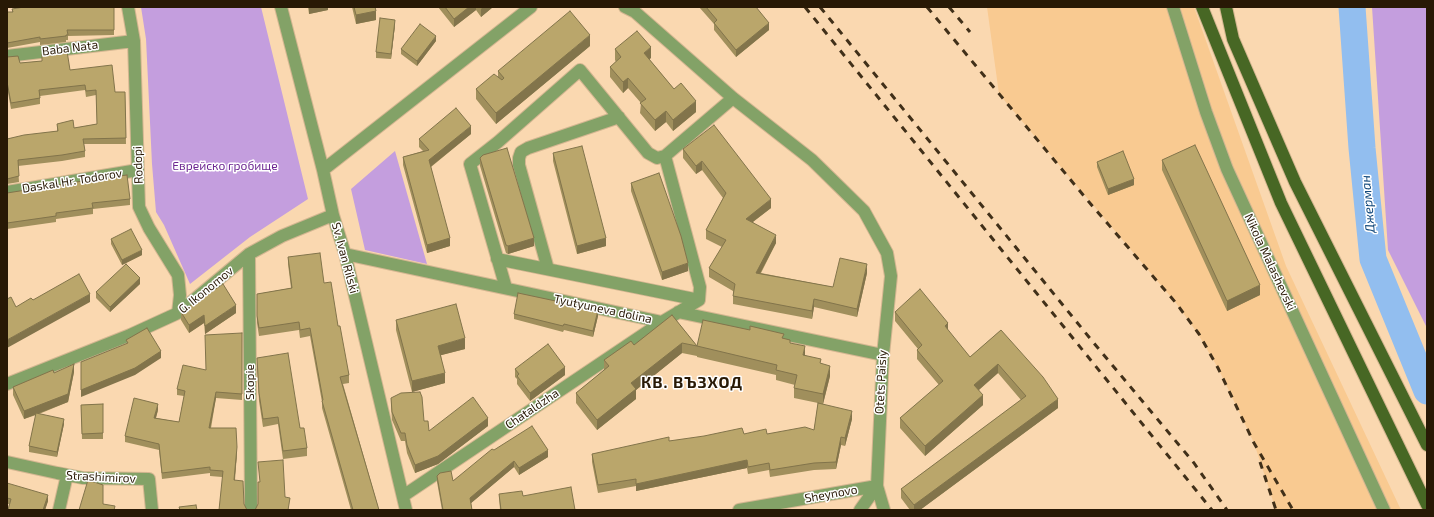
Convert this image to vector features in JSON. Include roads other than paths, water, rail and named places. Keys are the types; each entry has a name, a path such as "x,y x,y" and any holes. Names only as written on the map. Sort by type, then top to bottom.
{"main road":[{"path":"1202,7 1281,203 1427,505"},
{"path":"1226,7 1233,39 1295,182 1427,445"}],"street":[{"name":"Rodopi","path":"128,7 134,41 139,207 149,228 178,275 180,295 178,313"},
{"name":"Sv. Ivan Rilski","path":"281,7 323,170 333,215 345,254 406,510"},
{"path":"323,170 531,7"},
{"name":"Otets Paisiy","path":"625,7 636,12 733,98 812,160 864,211 887,253 891,276 882,354 877,486 884,510"},
{"name":"Nikola Malashevski","path":"1173,7 1206,112 1227,169 1384,510"},
{"name":"Baba Nata","path":"7,56 134,41"},
{"path":"506,288 470,164 498,142 580,70 648,153 657,158 665,156 733,98"},
{"path":"548,270 519,165 521,152 528,148 619,117"},
{"path":"497,259 699,300 700,287 665,156"},
{"name":"Daskal Hr. Todorov","path":"7,192 138,170"},
{"name":"G. Ikonomov","path":"7,384 130,335 178,313 249,254 282,236 333,215"},
{"name":"Skopie","path":"249,254 251,510"},
{"name":"Tyutyuneva dolina","path":"345,254 662,322 699,300"},
{"path":"678,312 882,354"},
{"name":"Chataldzha","path":"403,496 662,322"},
{"name":"Strashimirov","path":"7,462 83,478 149,479 152,510"},
{"path":"59,510 67,475"},
{"path":"860,510 877,486"},
{"name":"Sheynovo","path":"739,510 877,486"}],"waterway":[{"name":"Джерман","path":"1352,7 1362,148 1373,259 1427,391"}],"railway":[{"path":"805,7 1212,510"},
{"path":"820,7 1093,342 1194,463 1227,510"},
{"path":"927,7 1089,202 1176,303 1199,334 1218,368 1254,443 1293,510"},
{"path":"949,7 970,32"},
{"path":"1260,462 1276,510"}],"district":[{"name":"КВ. ВЪЗХОД","path":"692,383"}],"park label":[{"name":"Еврейско гробище","path":"225,166"}]}
